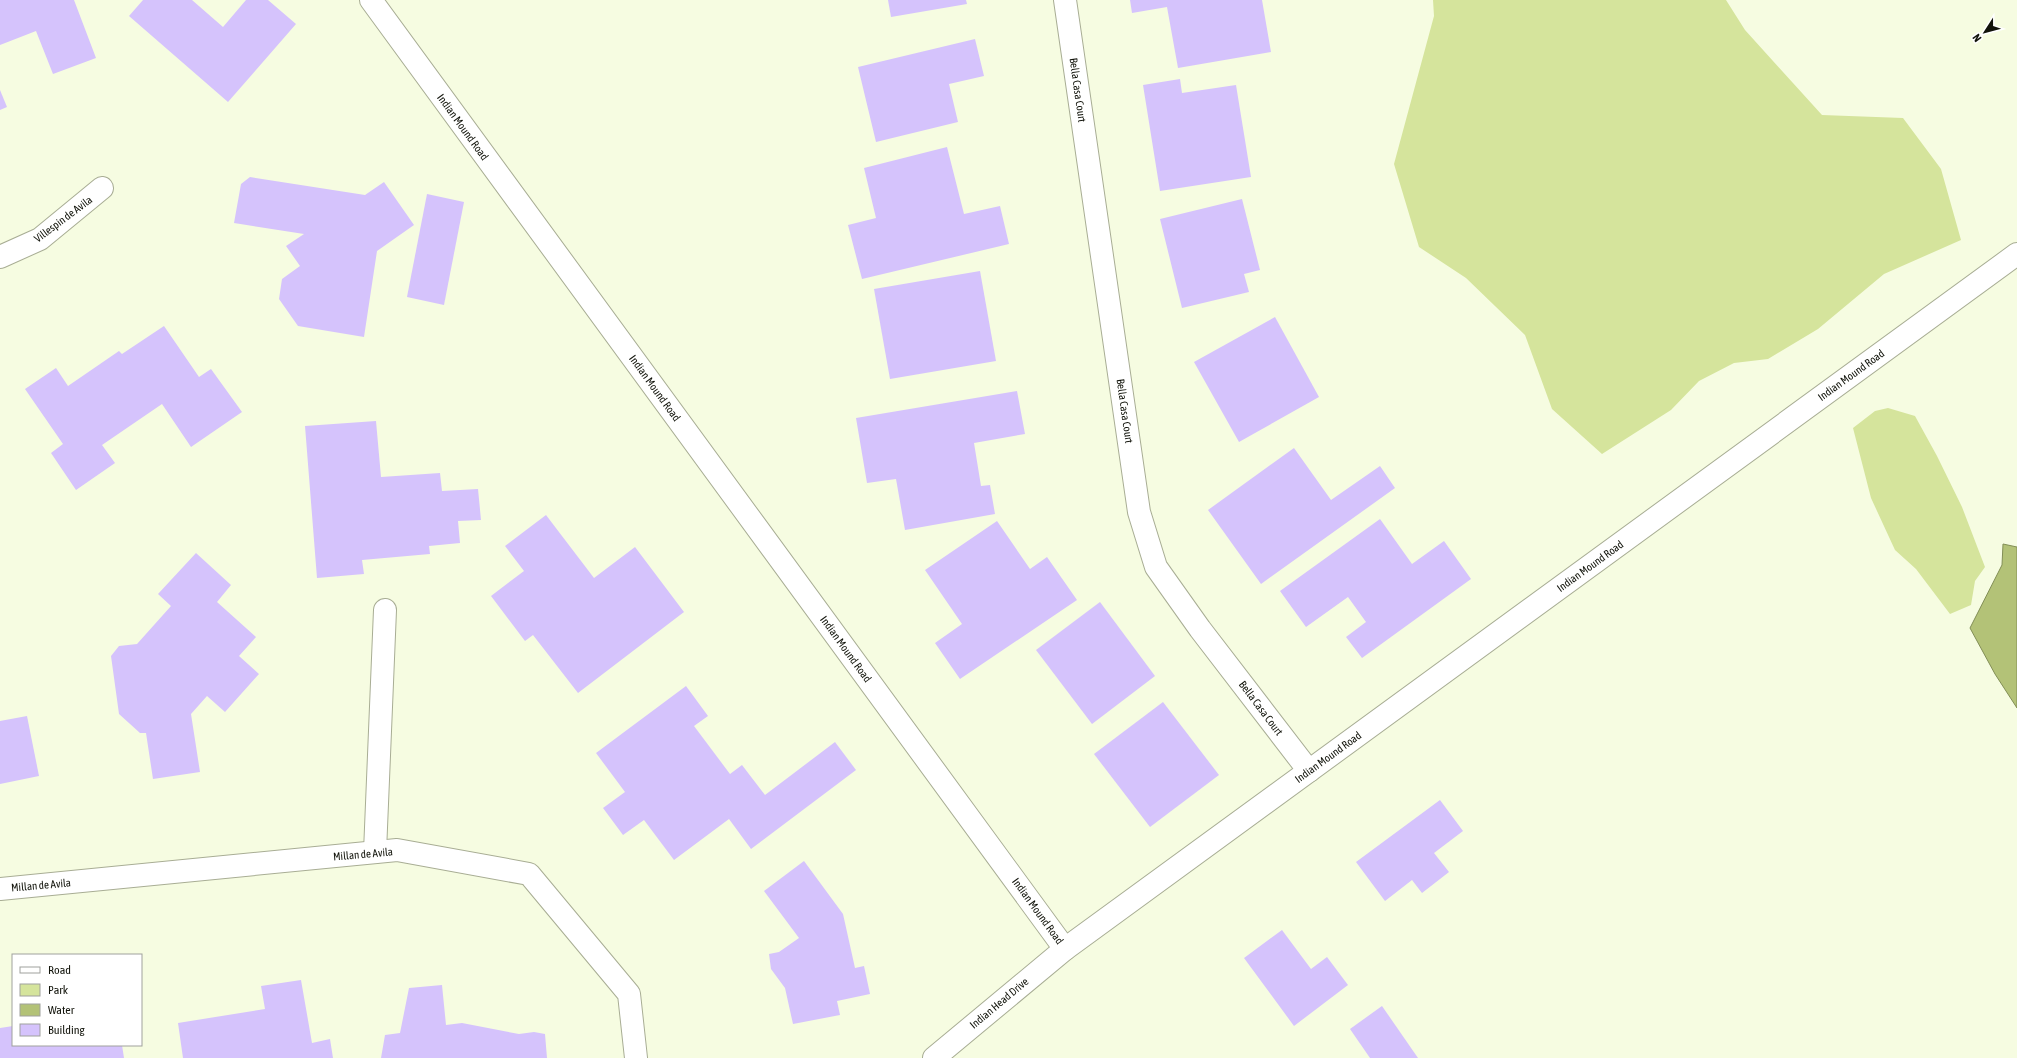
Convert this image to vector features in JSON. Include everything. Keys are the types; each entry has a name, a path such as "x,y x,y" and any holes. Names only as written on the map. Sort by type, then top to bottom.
{"street":[{"name":"Indian Mound Road","path":"371,0 1065,949 2017,254"},
{"name":"Bella Casa Court","path":"1065,0 1139,512 1156,567 1200,629 1309,771"},
{"name":"Villespin de Avila","path":"0,257 40,239 102,188"},
{"path":"375,852 385,610"},
{"name":"Millan de Avila","path":"0,889 397,850 529,874 629,994 636,1058"},
{"name":"Indian Head Drive","path":"934,1058 1065,949"}],"green space":[{"path":"1433,0 1726,0 1745,30 1822,115 1903,118 1941,169 1961,240 1884,274 1818,329 1768,359 1734,363 1699,381 1671,410 1602,454 1552,409 1525,335 1466,278 1419,247 1394,164 1434,16"},
{"path":"1888,408 1915,416 1962,507 1985,567 1975,581 1971,605 1950,614 1916,569 1895,550 1871,498 1853,428 1875,411"}],"water":[{"path":"2003,544 2017,547 2017,708 1995,674 1970,628 2002,565"}],"building":[{"path":"0,0 74,0 96,58 53,74 36,31 0,45"},
{"path":"143,0 192,0 223,27 246,0 268,0 296,24 228,102 129,16"},
{"path":"888,0 966,0 967,4 891,17"},
{"path":"1130,0 1262,0 1271,52 1178,68 1167,7 1132,13"},
{"path":"975,39 984,76 949,84 958,122 876,142 858,67"},
{"path":"1180,79 1182,93 1236,85 1251,177 1160,191 1143,85"},
{"path":"0,90 7,107 0,110"},
{"path":"947,147 964,214 1000,206 1009,244 862,279 848,225 876,218 864,168"},
{"path":"250,177 365,195 384,182 414,225 377,251 364,337 298,326 279,299 282,279 300,266 286,246 304,234 234,223 241,184"},
{"path":"427,194 464,202 444,305 407,297"},
{"path":"1242,199 1260,270 1244,274 1249,292 1182,308 1160,219"},
{"path":"980,271 996,361 890,379 874,289"},
{"path":"1275,317 1319,397 1239,442 1194,362"},
{"path":"164,326 199,377 211,369 242,412 191,447 162,404 102,445 115,463 76,490 51,453 63,444 25,389 56,368 68,386 119,351 122,354"},
{"path":"1017,391 1025,434 974,443 981,486 990,485 995,514 905,530 896,479 867,483 856,418"},
{"path":"376,421 381,477 440,473 442,491 478,489 481,520 458,521 460,543 429,546 430,554 362,560 364,574 317,578 305,426"},
{"path":"1294,448 1331,500 1380,466 1395,488 1261,584 1208,510"},
{"path":"546,515 594,578 635,547 684,612 578,693 533,635 525,641 491,596 524,571 505,546"},
{"path":"1380,519 1412,564 1444,541 1471,579 1362,658 1346,637 1366,622 1348,597 1306,627 1280,591"},
{"path":"997,521 1030,569 1047,557 1077,600 960,679 935,643 962,624 925,570"},
{"path":"196,553 231,585 217,602 256,637 239,656 259,674 225,712 207,696 191,714 200,772 153,779 146,733 140,733 119,714 111,656 119,646 137,644 171,606 158,594"},
{"path":"1100,602 1155,676 1092,724 1036,650"},
{"path":"686,686 708,716 694,726 730,774 742,765 765,795 835,742 856,770 751,849 729,819 674,860 644,820 623,835 603,808 625,792 596,753"},
{"path":"1163,702 1219,775 1150,827 1094,754"},
{"path":"27,716 39,776 0,784 0,721"},
{"path":"1440,800 1463,831 1434,853 1449,872 1422,893 1412,880 1385,901 1356,862"},
{"path":"804,861 843,914 855,968 864,966 870,994 837,1001 840,1015 793,1024 785,988 771,969 769,954 779,952 799,938 764,891"},
{"path":"1282,930 1311,969 1327,957 1348,985 1294,1026 1244,958"},
{"path":"301,980 312,1043 330,1039 333,1058 183,1058 178,1023 265,1009 261,986"},
{"path":"442,985 446,1025 462,1023 519,1034 534,1032 545,1034 547,1058 381,1058 385,1035 400,1033 409,988"},
{"path":"1382,1006 1418,1058 1370,1058 1350,1029"},
{"path":"12,1026 12,1046 122,1046 124,1058 0,1058 0,1028"}]}
